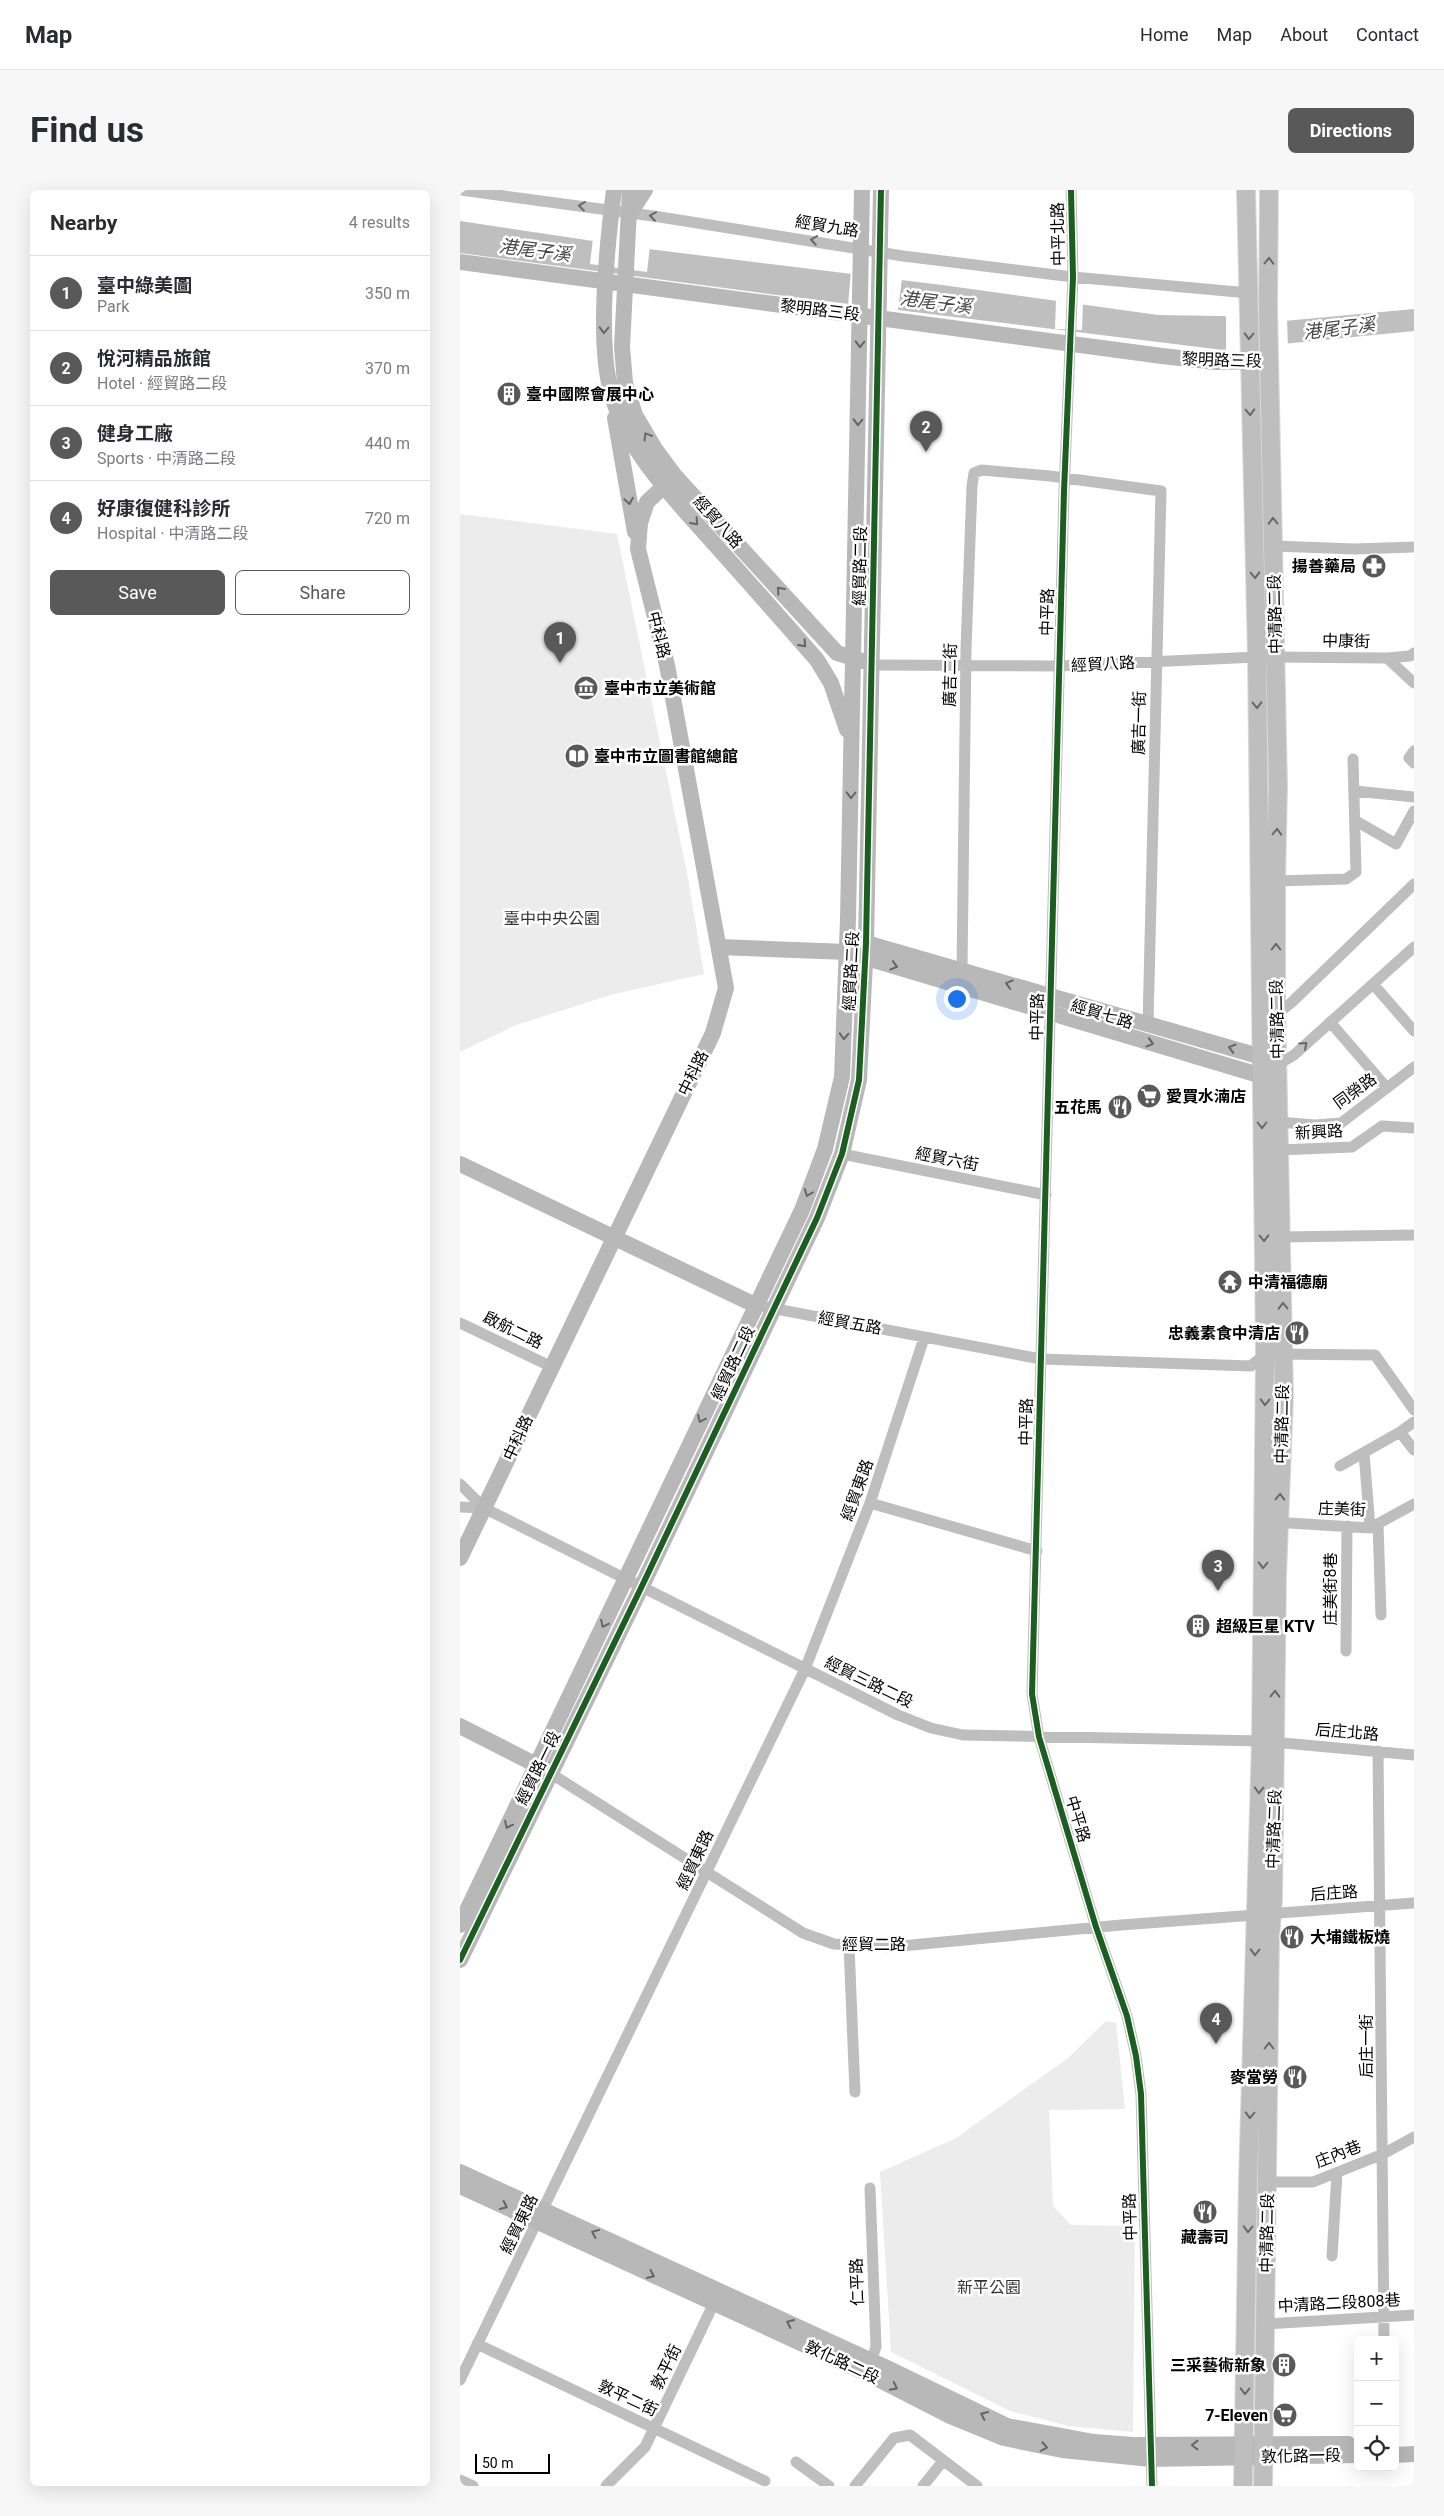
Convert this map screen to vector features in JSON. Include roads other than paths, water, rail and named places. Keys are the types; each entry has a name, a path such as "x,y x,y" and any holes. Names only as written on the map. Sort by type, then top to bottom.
{"main road":[{"path":"1246,190 1249,301"},
{"name":"中清路二段","path":"1269,190 1268,309 1278,786 1276,881 1277,1065 1283,1355 1271,1522"},
{"name":"中清路二段","path":"1244,2486 1264,1914 1271,1522 1265,1354 1257,657 1249,301"},
{"name":"中清路二段","path":"1263,2486 1270,1939 1264,1914"}],"street":[{"name":"經貿九路","path":"460,190 630,219 862,248 1073,283 1249,301"},
{"name":"中科路","path":"460,1558 716,1025 726,988 667,665 638,549 609,384 604,346 611,215 603,190"},
{"path":"611,215 614,190"},
{"path":"630,190 622,347 625,383 635,415 655,449 669,480"},
{"path":"630,219 645,190"},
{"path":"862,190 862,248"},
{"path":"880,190 880,251"},
{"name":"中平北路","path":"1071,190 1073,283 1071,338"},
{"name":"經貿路二段","path":"625,1580 802,1210 825,1149 842,1077 852,747 862,248"},
{"name":"經貿路二段","path":"641,1588 817,1218 842,1154 859,1080 866,950 880,251"},
{"name":"黎明路三段","path":"460,262 606,282 880,313 1071,338 1198,360 1249,363 1270,362"},
{"name":"中平路","path":"1071,338 1065,478 1032,1694 1039,1737 1096,1927 1127,2016 1136,2056 1141,2094 1152,2486"},
{"name":"中科路","path":"609,384 620,419 636,449 669,480 652,496 643,510 638,549"},
{"name":"廣吉二街","path":"962,970 966,667 974,473 982,470 1065,478"},
{"name":"廣吉一街","path":"1065,478 1161,491 1148,1024"},
{"name":"經貿八路","path":"669,480 817,660 836,695 852,747"},
{"name":"經貿八路","path":"669,480 837,652 853,665"},
{"path":"1274,546 1355,549 1414,547"},
{"name":"中康街","path":"1276,657 1387,658 1410,656 1414,653"},
{"name":"經貿八路","path":"817,660 832,669 853,665 1060,666 1276,657"},
{"path":"1387,658 1414,683"},
{"path":"1414,751 1409,758 1414,763"},
{"path":"1276,881 1346,879 1356,872 1353,759"},
{"path":"1355,791 1414,797"},
{"path":"1356,821 1396,844 1414,811"},
{"path":"1260,1022 1277,1015 1414,884"},
{"path":"719,947 847,952 866,950"},
{"path":"1262,1076 1294,1055 1414,947"},
{"name":"經貿七路","path":"866,950 962,970 1262,1057 1277,1065"},
{"name":"經貿七路","path":"866,950 1050,1013 1262,1076"},
{"path":"1373,984 1414,1031"},
{"path":"1330,1022 1387,1088"},
{"name":"同榮路","path":"1279,1122 1315,1125 1341,1123 1414,1068"},
{"name":"新興路","path":"1279,1150 1352,1147 1382,1126 1414,1128"},
{"name":"經貿六街","path":"842,1154 1046,1195"},
{"name":"經貿五路","path":"460,1164 755,1305 1040,1359 1251,1366 1265,1354"},
{"path":"1282,1237 1414,1235"},
{"name":"啟航二路","path":"460,1323 552,1367"},
{"name":"經貿東路","path":"460,2380 708,1872 805,1668 870,1503 924,1338"},
{"path":"1265,1354 1375,1355 1414,1410"},
{"path":"1340,1466 1414,1422"},
{"path":"1400,1432 1414,1450"},
{"path":"1364,1453 1374,1526 1381,1614"},
{"name":"經貿三路二段","path":"460,1484 484,1508 641,1588 931,1728 963,1735 1268,1742"},
{"path":"870,1503 1037,1551"},
{"name":"庄美街","path":"1271,1522 1374,1526 1414,1504"},
{"name":"經貿三路二段","path":"460,1507 484,1508"},
{"name":"庄美街8巷","path":"1346,1651 1347,1526"},
{"name":"經貿路一段","path":"460,1960 625,1580"},
{"name":"經貿路一段","path":"460,1925 641,1588"},
{"name":"經貿二路","path":"460,1726 543,1769 803,1933 834,1944 891,1946 1264,1914"},
{"name":"后庄北路","path":"1268,1742 1414,1755"},
{"name":"后庄一街","path":"1378,1752 1384,2336"},
{"name":"后庄路","path":"1264,1914 1414,1903"},
{"path":"849,1946 855,2092"},
{"name":"庄內巷","path":"1268,2182 1312,2182 1383,2154 1414,2137"},
{"name":"敦化路二段","path":"460,2172 540,2216 714,2304 869,2367"},
{"path":"1332,2256 1337,2173"},
{"name":"敦化路二段","path":"460,2186 540,2216 869,2367 948,2415 1004,2438 1062,2450 1151,2452 1244,2451"},
{"name":"仁平路","path":"869,2367 876,2347 870,2188"},
{"name":"敦平街","path":"606,2486 645,2447 714,2304"},
{"name":"中清路二段808巷","path":"1266,2324 1414,2315"},
{"name":"敦平二街","path":"477,2344 765,2481"},
{"path":"855,2486 894,2438 910,2435 977,2486"},
{"name":"敦化路一段","path":"1264,2451 1354,2444"},
{"path":"1399,2444 1414,2444"},
{"name":"敦化路一段","path":"1244,2451 1354,2455"},
{"path":"1399,2455 1414,2454"},
{"path":"924,2486 943,2461"},
{"path":"796,2462 829,2486"},
{"path":"460,2480 473,2486"}],"water":[{"name":"港尾子溪","path":"460,221 640,248 942,285 1158,315 1221,316 1284,321 1414,309 1414,331 1223,350 792,297 460,253"}],"place":[{"name":"臺中國際會展中心","path":"509,394"},
{"name":"悅河精品旅館","path":"926,452"},
{"name":"揚善藥局","path":"1374,566"},
{"name":"臺中綠美圖","path":"560,663"},
{"name":"臺中市立美術館","path":"586,688"},
{"name":"臺中市立圖書館總館","path":"577,756"},
{"name":"愛買水湳店","path":"1149,1096"},
{"name":"五花馬","path":"1120,1107"},
{"name":"中清福德廟","path":"1230,1282"},
{"name":"忠義素食中清店","path":"1297,1333"},
{"name":"健身工廠","path":"1218,1591"},
{"name":"超級巨星 KTV","path":"1198,1626"},
{"name":"大埔鐵板燒","path":"1292,1937"},
{"name":"好康復健科診所","path":"1216,2044"},
{"name":"麥當勞","path":"1295,2077"},
{"name":"藏壽司","path":"1205,2212"},
{"name":"三采藝術新象","path":"1284,2365"},
{"name":"7-Eleven","path":"1285,2415"}],"park label":[{"name":"臺中中央公園","path":"552,918"},
{"name":"新平公園","path":"989,2287"}]}
